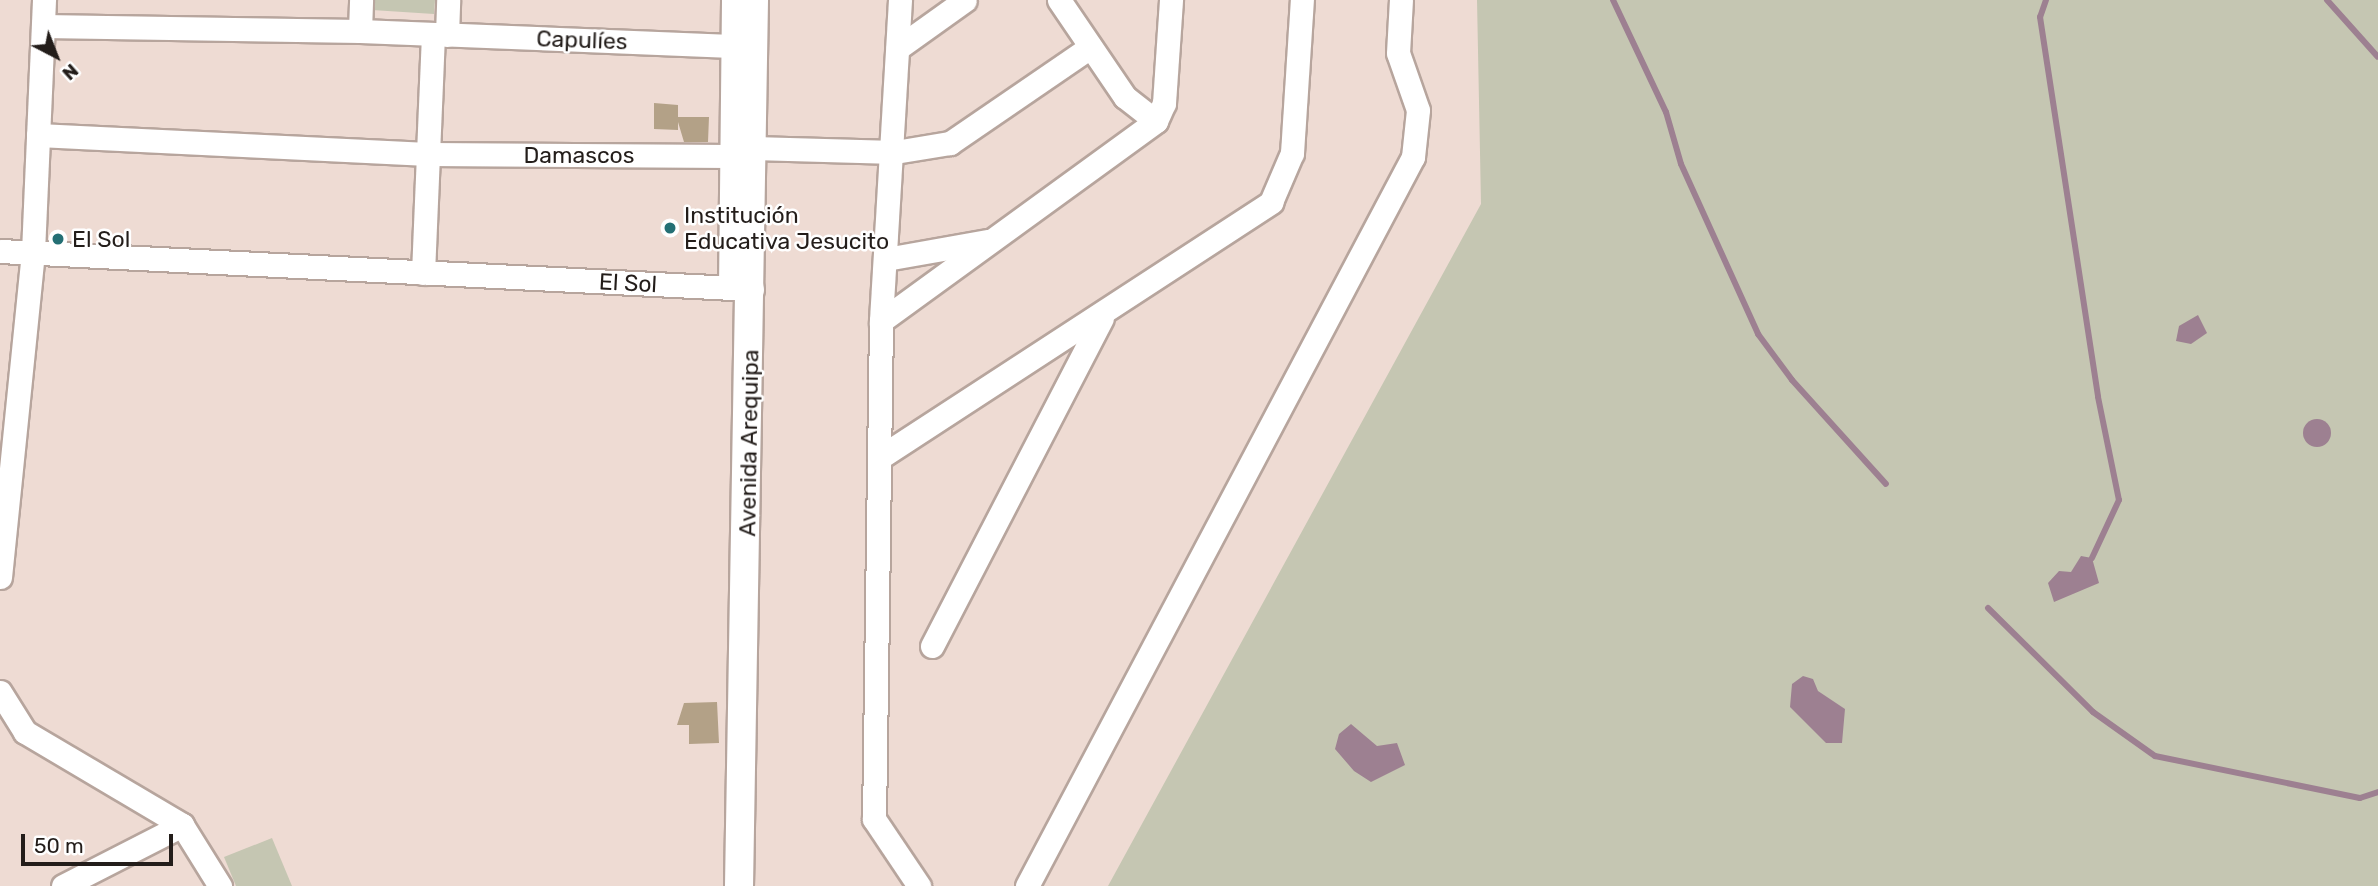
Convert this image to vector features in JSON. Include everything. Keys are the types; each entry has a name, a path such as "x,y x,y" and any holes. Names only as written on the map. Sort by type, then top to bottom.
{"street":[{"path":"0,577 33,253 44,0"},
{"path":"360,31 361,0"},
{"path":"423,273 428,154 440,34 448,0"},
{"path":"733,0 732,46 742,152"},
{"name":"Avenida Arequipa","path":"739,886 742,152 754,0"},
{"path":"900,0 895,152 881,321 874,819 919,886"},
{"path":"898,48 965,0"},
{"path":"1059,0 1125,97 1156,121"},
{"path":"881,321 1156,121 1164,103 1171,0"},
{"path":"881,456 1103,315 1271,202 1292,153 1302,0"},
{"path":"1027,886 1413,157 1418,110 1398,53 1401,0"},
{"name":"Capulíes","path":"43,26 360,31 732,46"},
{"name":"Damascos","path":"38,135 428,154 895,152 950,143 1090,47"},
{"path":"886,260 995,240"},
{"name":"El Sol","path":"0,251 741,288"},
{"path":"932,646 1103,315"},
{"path":"0,692 25,733 183,825 220,886"},
{"path":"64,886 183,825"}],"green space":[{"path":"372,0 435,0 434,14 372,10"},
{"path":"1477,0 2378,0 2378,886 1108,886 1481,204"},
{"path":"272,838 292,886 236,886 224,857"}],"shaded area":[{"path":"2198,315 2207,333 2191,344 2176,341 2179,326"},
{"path":"2317,419 2327,423 2331,433 2327,443 2317,447 2307,443 2303,433 2307,423"},
{"path":"2081,556 2092,558 2099,583 2054,602 2048,583 2059,571 2071,572"},
{"path":"1803,676 1813,679 1818,691 1845,709 1842,743 1826,743 1790,707 1792,684"},
{"path":"1351,724 1377,746 1397,743 1405,765 1371,782 1354,771 1335,749 1339,734"}],"building":[{"path":"654,103 678,105 678,117 709,117 708,142 684,142 678,122 678,130 654,129"},
{"path":"717,702 719,743 689,744 689,725 677,725 684,703"}],"waterway":[{"path":"1613,0 1666,112 1681,164 1758,334 1792,380 1886,484"},
{"path":"2046,0 2040,17 2098,397 2119,500 2092,558"},
{"path":"2327,0 2378,57"},
{"path":"1988,608 2093,712 2155,756 2360,798 2378,792"}],"place":[{"name":"Institución Educativa Jesucito","path":"670,228"},
{"name":"El Sol","path":"58,239"}]}
